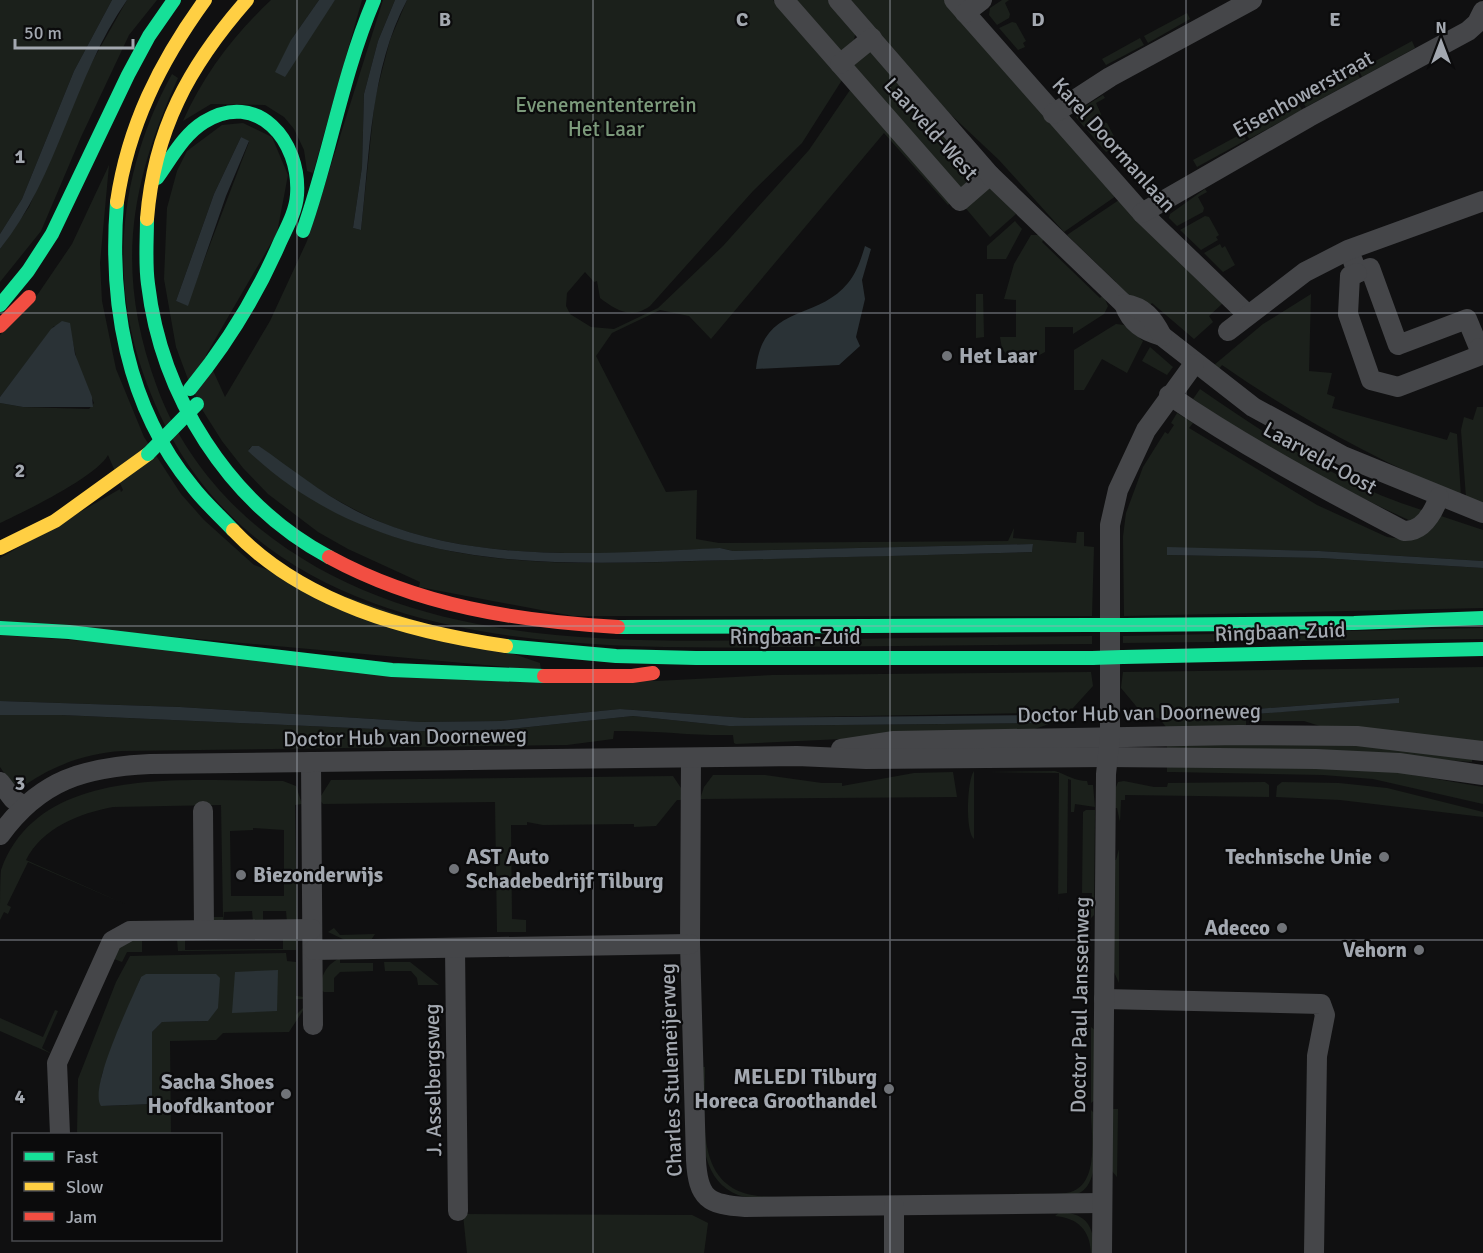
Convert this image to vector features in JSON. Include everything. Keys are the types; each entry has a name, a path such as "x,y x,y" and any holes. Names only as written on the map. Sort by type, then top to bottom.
{"main road":[{"path":"0,305 14,290 49,241 139,50 174,0"},
{"path":"118,134 178,38 205,0"},
{"name":"Ringbaan-Zuid","path":"247,0 205,51 185,83 163,134 150,188 145,238 154,322 172,382 201,442 246,496 276,522 322,553 411,596 456,608 560,624 623,627 1124,625 1354,623 1483,618"},
{"path":"298,241 318,190 350,60 374,0"},
{"name":"Ringbaan-Zuid","path":"148,88 126,154 116,198 114,260 118,316 134,384 149,420 170,458 208,508 243,542 268,561 304,584 342,603 399,625 460,640 562,655 636,658 1092,658 1483,648"},
{"path":"141,439 190,389 235,329 253,300 294,209 297,194 295,161 283,136 264,119 248,112 218,115 192,132 150,188"},
{"path":"0,326 27,299 40,281"},
{"path":"0,548 55,521 148,454 209,390"},
{"path":"78,486 115,461"},
{"path":"0,628 69,632 392,670 504,676 632,676 753,658"}],"street":[{"name":"Laarveld-West","path":"784,0 960,201 990,175"},
{"name":"Laarveld-West","path":"838,0 990,175 1124,304 1138,306 1154,321 1161,336 1194,364"},
{"path":"960,6 982,0"},
{"path":"1053,114 1110,77 1252,0"},
{"name":"Karel Doormanlaan","path":"960,6 1142,213 1247,314"},
{"name":"Eisenhowerstraat","path":"1142,213 1309,117 1468,31 1477,23 1483,11"},
{"path":"840,63 872,38"},
{"path":"1228,331 1247,314 1305,272 1348,250 1483,201"},
{"path":"1348,250 1357,273"},
{"path":"1370,268 1398,345 1467,319 1481,347 1481,355 1398,387 1371,380 1348,314 1350,276 1370,268"},
{"name":"Doctor Paul Janssenweg","path":"1102,1253 1106,757 1110,737 1110,525 1118,490 1128,464 1146,430 1169,395 1194,364"},
{"name":"Laarveld-Oost","path":"1194,364 1253,407 1343,456 1483,513"},
{"name":"Laarveld-Oost","path":"1169,395 1227,435 1404,531 1413,531 1427,521 1439,497"},
{"name":"Doctor Hub van Doorneweg","path":"796,756 894,741 1110,737 1357,736 1483,751"},
{"name":"Doctor Hub van Doorneweg","path":"0,835 24,806 44,790 74,775 112,766 796,756 866,759 1106,757 1316,759 1399,763 1483,775"},
{"name":"Charles Stulemeijerweg","path":"691,758 690,944 697,1173 699,1186 706,1198 719,1204 745,1207 1102,1203"},
{"path":"311,762 313,1024"},
{"path":"0,782 13,799 24,806"},
{"path":"203,812 204,930"},
{"path":"60,1133 57,1063 112,941 130,931 312,929"},
{"path":"313,950 690,944"},
{"name":"J. Asselbergsweg","path":"455,948 458,1210"},
{"path":"1104,999 1314,1002 1321,1004 1324,1010 1317,1056 1314,1253"},
{"path":"894,1206 894,1253"}],"green space":[{"path":"0,0 112,0 74,71 22,199 0,234"},
{"path":"127,0 157,0 129,35 81,137 41,231 0,282 0,249 29,207 88,69"},
{"path":"271,0 319,0 291,40 324,14 335,0 362,0 313,173 307,171 304,150 294,129 284,117 265,105 211,104 183,121 210,71 245,27"},
{"name":"Evenemententerrein Het Laar","path":"383,0 395,0 378,41 364,94 362,167 353,228 361,230 375,98 390,40 407,0 773,0 842,80 802,143 753,191 650,306 630,313 612,306 600,298 597,281 594,282 585,272 567,293 566,306 570,314 591,327 614,329 658,308 723,246 809,150 850,90 953,200 948,205 884,133 711,339 689,316 660,310 612,333 596,356 666,492 697,490 696,539 719,543 1008,541 1014,528 1013,538 1076,543 1077,532 1084,532 1084,546 1094,547 1092,616 573,616 419,587 420,582 348,549 318,532 268,494 243,468 203,411 176,347 164,279 167,208 177,171 187,151 222,125 243,123 272,137 288,175 277,233 206,355 225,397 270,321 307,241","holes":["241,137 249,142 187,305 176,301 214,194","252,446 259,446 316,487 378,521 416,534 458,544 501,550 592,553 720,548 733,551 1033,544 1032,552 599,563 536,561 474,555 414,543 356,522 301,491 249,449"]},
{"path":"795,0 830,0 856,30 854,40 841,52"},
{"path":"851,0 945,0 1116,196 1064,232 999,160 948,112"},
{"path":"1002,0 1009,0 1005,3 1010,14 1009,18 997,25 989,15 990,8"},
{"path":"1187,13 1190,19 1148,43 1144,36"},
{"path":"1012,22 1016,23 1026,41 1023,43 1025,47 1018,50 999,28"},
{"path":"1140,38 1144,45 1106,65 1102,59"},
{"path":"1412,41 1415,48 1362,77 1359,70"},
{"path":"869,52 876,54 979,172 962,193 850,64"},
{"path":"1356,71 1360,78 1306,107 1302,101"},
{"path":"172,74 178,78 148,156 133,230 132,267 136,306 144,345 165,407 186,446 212,482 259,528 318,568 380,597 446,617 514,630 584,637 724,641 1092,636 1092,644 689,647 593,644 499,634 407,614 323,581 249,532 188,464 143,373 132,335 126,297 123,259 125,220 131,183 141,145"},
{"path":"1103,95 1105,98 1096,103 1101,114 1100,118 1084,127 1076,117 1079,110"},
{"path":"1298,103 1302,110 1249,139 1245,132"},
{"path":"1102,122 1107,123 1117,142 1114,143 1116,146 1106,152 1087,130"},
{"path":"1243,133 1246,140 1197,167 1193,160"},
{"path":"109,165 100,263 102,301 116,369 144,437 181,494 204,520 254,565 540,663 541,670 0,621 0,558 120,489 121,492 123,490 108,455 76,483 0,523 0,403 23,407 89,409 94,403 79,370 71,334 54,326 0,397 0,335 38,294 72,244"},
{"path":"988,185 1016,214 990,237 963,205"},
{"path":"1205,189 1207,192 1198,197 1204,208 1203,212 1177,226 1169,218 1170,214"},
{"path":"1119,200 1223,303 1209,316 1213,322 1194,339 1152,303 1147,308 1113,286 1116,282 1067,235"},
{"path":"1205,216 1209,217 1219,235 1216,237 1218,240 1201,250 1180,230"},
{"path":"1015,221 1022,229 1006,259 987,259 987,246"},
{"path":"1031,235 1045,238 1042,242 1100,298 1103,295 1108,306 1104,314 1073,334 1073,327 1045,327 1045,352 1022,360 1012,357 1002,349 1000,337 1016,337 1016,300 1004,299 1014,264"},
{"path":"1220,244 1222,248 1225,246 1235,265 1223,272 1204,253"},
{"path":"976,294 983,294 984,337 976,338"},
{"path":"1311,294 1309,371 1332,373 1327,394 1335,397 1332,408 1447,440 1450,432 1457,434 1461,496 1338,437 1222,365 1219,369 1214,365 1263,324"},
{"path":"1116,324 1124,325 1143,341 1127,373 1102,359 1084,390 1074,390 1074,350"},
{"path":"1150,347 1173,367 1167,375 1142,361"},
{"path":"1200,389 1308,459 1365,488 1425,511 1415,523 1301,466 1246,434 1193,399"},
{"path":"1477,407 1483,407 1483,504 1466,498 1461,430 1464,417 1473,420"},
{"path":"1177,413 1193,423 1189,428 1317,505 1387,537 1402,539 1438,515 1483,530 1483,561 1319,551 1167,548 1167,555 1321,558 1483,568 1483,608 1124,616 1123,537 1126,513 1143,467 1165,432 1168,434 1174,425 1171,423"},
{"path":"1483,628 1483,639 1123,643 1123,636"},
{"path":"0,635 656,681 773,675 1091,672 1093,686 1063,719 1032,730 736,744 733,735 614,731 613,739 567,745 122,751 96,754 71,761 25,785 11,783 0,767 0,715 62,715 442,732 510,729 633,716 729,726 1033,723 1033,725 1034,713 746,718 620,709 500,721 421,722 180,707 0,701"},
{"path":"1483,667 1483,745 1329,729 1304,721 1256,721 1250,725 1250,719 1246,719 1246,727 1166,727 1160,719 1141,712 1121,688 1123,672","holes":["1398,698 1398,703 1177,720 1178,715"]},
{"path":"1310,740 1472,757 1472,762 1416,758 1167,752 1167,741"},
{"path":"1167,764 1296,764 1413,773 1413,775 1483,787 1483,804 1373,779 1323,775 1167,772"},
{"path":"974,771 974,839 969,827 968,806"},
{"path":"1055,771 1093,785 1095,807 1075,804 1074,812 1071,812 1071,780 1068,779 1067,893 1058,894 1059,773 986,772"},
{"path":"953,772 957,797 700,799 704,787 713,775 765,775 822,783 842,783 842,786 914,773"},
{"path":"673,776 681,788 683,800 677,800 656,826 634,827 634,824 543,825 527,822 527,825 511,825 512,919 526,920 526,932 497,932 495,802 323,804 319,799 331,780"},
{"path":"164,781 283,781 296,786 302,804 295,805 297,921 287,922 286,911 263,911 263,922 253,922 252,911 224,912 223,923 214,921 212,917 223,917 221,805 113,807 88,813 63,824 42,839 26,860 127,905 28,862 7,905 11,907 8,914 4,912 0,920 1,870 21,835 49,810 83,794 122,785","holes":["253,828 284,830 284,896 231,896 230,831 253,830"]},
{"path":"1124,781 1154,787 1167,787 1168,783 1265,782 1269,785 1269,797 1125,795 1125,800 1121,800 1120,822 1117,808 1114,808 1114,792 1118,782"},
{"path":"1282,782 1339,783 1387,788 1483,812 1483,817 1340,800 1276,797 1277,786"},
{"path":"1095,810 1094,915 1091,918 1091,906 1086,903 1091,903 1092,893 1082,893 1083,812"},
{"path":"1119,849 1119,983 1113,970 1113,860 1116,860"},
{"path":"334,928 340,935 375,934 371,940 345,940 328,932"},
{"path":"283,934 301,938 297,938 296,950 178,951 177,939 185,939 185,950 283,949"},
{"path":"142,938 142,952 127,952 122,962 109,957 118,945"},
{"path":"286,953 287,961 296,962 296,996 304,997 304,999 296,999 296,1015 304,1007 304,1009 289,1032 223,1033 216,1040 170,1041 171,1133 77,1133 78,1079 116,982 130,956","holes":["141,977 208,1021 162,1022 152,1032 152,1104 103,1106 99,1092 102,1074"]},
{"path":"340,958 340,963 373,963 373,971 340,972 334,978 334,992 324,992 320,989 324,974 331,964"},
{"path":"384,962 410,962 439,985 418,985 417,978 411,971 385,971"},
{"path":"55,1010 58,1011 42,1048 52,1054 0,1031 0,1018 43,1037"},
{"path":"1091,1027 1096,1031 1095,1100 1091,1103"},
{"path":"702,1067 705,1067 704,1107 707,1147 712,1165 722,1179 737,1190 758,1196 818,1196 815,1199 753,1199 727,1189 715,1177 707,1161 703,1143"},
{"path":"1112,1109 1118,1109 1117,1177 1111,1170"},
{"path":"1091,1110 1095,1114 1095,1160 1093,1173 1083,1191 1060,1197 1017,1197 1014,1194 1066,1193 1077,1189 1085,1181 1092,1159"},
{"path":"1060,1212 1077,1216 1088,1224 1093,1236 1095,1253 1091,1253 1088,1238 1081,1227 1070,1219 1055,1216"},
{"path":"463,1214 692,1215 708,1223 704,1253 467,1253"}],"shaded area":[{"path":"112,0 127,0 108,30 93,61 37,190 0,249 0,234 22,199 74,71"},
{"path":"319,0 335,0 285,77 275,72 291,40"},
{"path":"395,0 407,0 385,55 379,83 361,230 353,228 362,167 364,94 378,41"},
{"path":"241,137 249,141 226,196 188,306 176,301 214,194"},
{"path":"865,246 871,249 862,280 865,299 856,337 860,346 839,365 756,369 761,348 769,333 780,323 835,295 854,274"},
{"path":"62,321 70,323 75,354 92,397 93,407 23,407 0,403 0,397 51,329"},
{"path":"252,446 259,446 316,487 378,521 418,535 503,550 591,553 720,548 733,551 1033,544 1032,552 604,563 540,561 477,555 416,543 357,523 301,493 248,451"},
{"path":"1167,547 1319,551 1483,561 1483,568 1321,558 1167,555"},
{"path":"1399,698 1399,703 1178,720 1178,715"},
{"path":"0,701 180,707 421,722 500,721 620,709 746,718 1033,715 1033,723 729,726 633,716 510,729 442,732 62,715 0,715"},
{"path":"278,970 277,1011 232,1013 235,972"},
{"path":"146,974 216,974 220,978 218,1008 208,1021 162,1022 152,1032 152,1104 101,1106 100,1081 106,1063 141,977"}],"traffic: fast":[{"path":"0,305 28,271 52,234 128,75 149,36 174,0"},
{"path":"303,231 353,57 374,0"},
{"path":"157,178 184,140 197,127 223,113 241,112 258,116 272,126 283,139 292,156 296,175 295,207 271,262 240,318 190,389"},
{"path":"117,202 115,240 120,315 137,387 151,422 170,455 197,492 233,530"},
{"path":"147,219 147,276 155,325 184,405 206,442 231,476 260,507 293,534 329,557"},
{"path":"148,454 197,404"},
{"path":"1124,625 1354,623 1483,618"},
{"path":"618,627 1089,625"},
{"path":"1089,625 1124,625"},
{"path":"0,628 69,632 392,670 544,676"},
{"path":"506,646 616,656 696,658 1092,658"},
{"path":"1123,657 1483,649"},
{"path":"1092,658 1123,657"}],"traffic: slow":[{"path":"117,202 129,147 148,96 174,47 205,0"},
{"path":"147,219 157,157 178,101 208,50 247,0"},
{"path":"0,548 55,521 148,454"},
{"path":"233,530 291,577 359,610 432,632 506,646"}],"traffic: jam":[{"path":"0,326 29,297"},
{"path":"329,557 398,588 469,608 542,620 618,627"},
{"path":"544,676 632,676 653,673"}],"place":[{"name":"Het Laar","path":"947,356"},
{"name":"Technische Unie","path":"1384,857"},
{"name":"AST Auto Schadebedrijf Tilburg","path":"454,869"},
{"name":"Biezonderwijs","path":"241,875"},
{"name":"Adecco","path":"1282,928"},
{"name":"Vehorn","path":"1419,950"},
{"name":"MELEDI Tilburg Horeca Groothandel","path":"889,1089"},
{"name":"Sacha Shoes Hoofdkantoor","path":"286,1094"}]}
